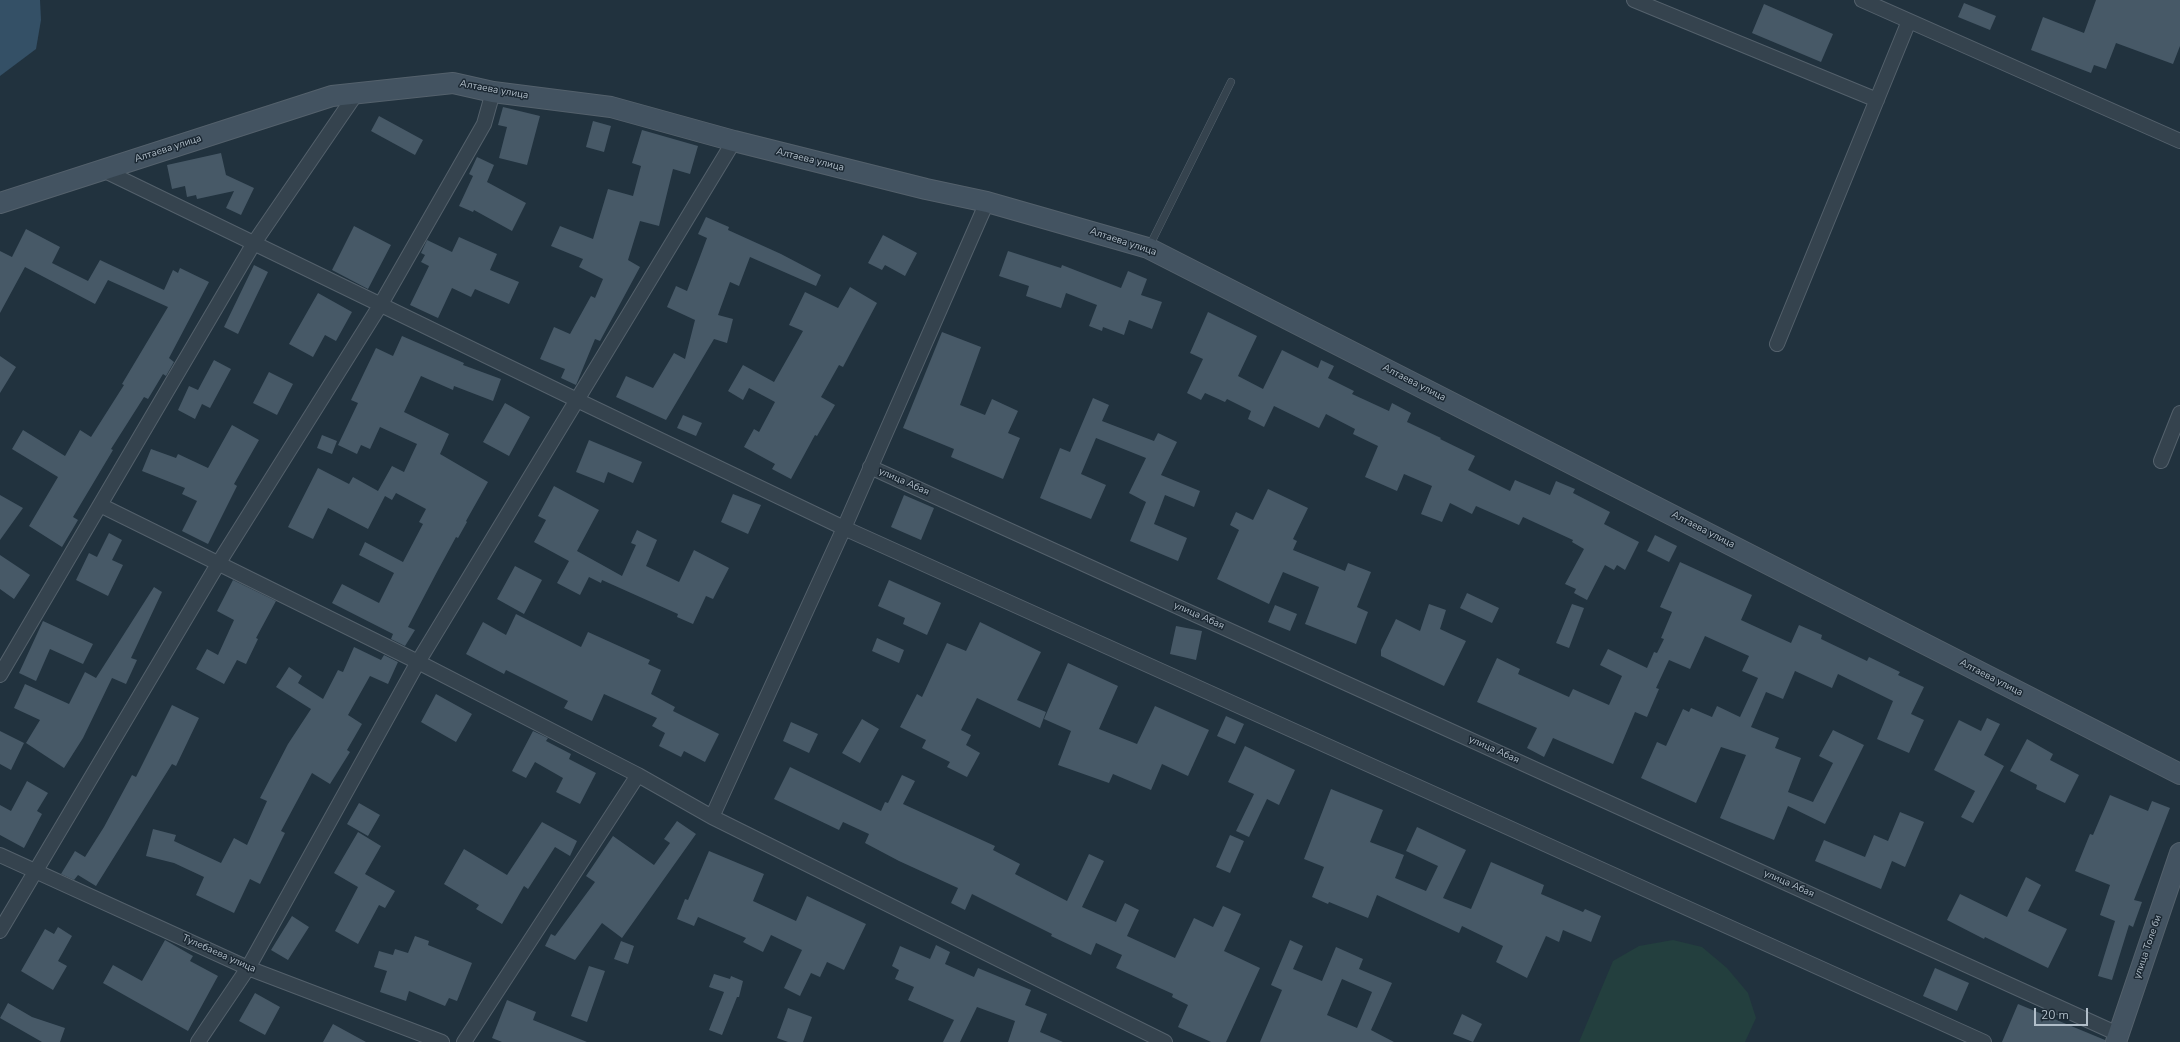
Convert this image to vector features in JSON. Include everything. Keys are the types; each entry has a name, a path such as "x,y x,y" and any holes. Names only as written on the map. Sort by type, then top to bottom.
{"main road":[{"name":"Алтаева улица","path":"0,203 332,96 453,83 493,92 611,107 734,141 987,202 1148,248 2180,774"},
{"name":"улица Толе би","path":"2117,1038 2180,853"}],"street":[{"path":"1634,0 1877,100"},
{"path":"1862,0 2180,140"},
{"path":"1777,344 1909,21"},
{"path":"0,931 218,564 381,304 484,124 493,92"},
{"path":"0,675 254,243 356,94"},
{"path":"198,1042 248,968 418,662 734,141"},
{"path":"103,170 844,528 1984,1042"},
{"path":"712,817 844,528 987,202"},
{"path":"2162,461 2180,413"},
{"name":"улица Абая","path":"870,467 2117,1038"},
{"path":"100,505 418,662 638,775 712,817 1165,1042"},
{"path":"464,1042 638,775"},
{"name":"Тулебаева улица","path":"0,855 248,968 438,1041"}],"lane":[{"path":"1148,248 1231,82"}],"green space":[{"path":"1673,940 1702,947 1727,968 1748,993 1756,1018 1745,1042 1579,1042 1613,961 1639,946"}],"water":[{"path":"0,0 40,0 41,20 36,49 0,76"}],"building":[{"path":"2096,0 2180,0 2180,46 2173,64 2116,43 2106,69 2094,65 2091,73 2031,50 2043,17 2084,33"},
{"path":"1964,3 1996,16 1990,30 1958,17"},
{"path":"1764,4 1833,34 1821,62 1752,33"},
{"path":"503,107 540,116 527,165 499,158 507,127 498,125"},
{"path":"379,116 423,140 415,155 371,131"},
{"path":"593,121 611,126 604,152 586,147"},
{"path":"642,130 698,146 690,174 673,169 659,226 640,221 628,260 640,267 600,341 595,339 576,385 561,378 565,369 540,359 554,327 570,334 591,296 595,298 603,279 579,267 583,259 551,246 560,226 593,239 608,189 633,196 641,166 632,163"},
{"path":"221,153 226,175 254,188 241,215 226,208 234,191 197,199 196,195 187,197 185,186 172,189 167,165"},
{"path":"477,157 494,165 487,182 526,203 512,231 474,210 473,212 459,206 473,176 469,174"},
{"path":"706,217 729,227 728,230 781,254 821,275 816,286 750,257 739,286 730,282 718,315 733,319 727,343 714,339 666,420 616,397 626,376 653,388 674,353 685,359 695,320 667,307 676,286 687,291 707,238 698,234"},
{"path":"354,226 391,245 368,289 332,270"},
{"path":"26,229 60,247 52,263 88,281 100,260 164,290 173,270 178,273 180,268 209,282 169,358 174,362 166,376 163,374 148,399 144,397 111,449 113,450 73,517 78,520 62,547 29,526 58,477 12,449 23,430 65,456 80,430 91,437 124,385 122,384 168,307 108,280 95,304 25,267 0,313 0,251 12,257"},
{"path":"883,235 917,253 905,276 885,265 882,270 868,263"},
{"path":"459,237 497,254 490,270 519,282 509,304 475,289 471,297 452,288 438,318 410,305 429,266 421,262 425,255 421,253 427,240 452,252"},
{"path":"1008,251 1061,268 1062,265 1121,288 1128,271 1147,279 1141,295 1162,302 1152,329 1129,320 1124,335 1103,327 1102,331 1089,326 1097,305 1066,293 1061,308 1026,296 1029,286 999,276"},
{"path":"254,265 268,272 238,334 224,327"},
{"path":"850,287 877,303 843,367 839,365 821,397 835,405 817,436 815,435 791,479 772,469 775,464 744,447 754,429 759,432 775,402 749,388 743,400 728,391 743,365 774,382 803,331 789,325 805,292 838,308"},
{"path":"318,293 352,312 336,341 325,335 313,357 289,344"},
{"path":"1208,312 1257,336 1238,376 1263,389 1282,350 1318,368 1321,360 1334,366 1328,378 1354,391 1352,394 1389,411 1392,403 1411,413 1407,422 1475,456 1468,470 1510,491 1515,480 1550,495 1556,481 1575,489 1573,493 1610,512 1604,524 1639,542 1625,570 1617,565 1614,570 1605,565 1587,600 1574,593 1576,589 1565,584 1584,549 1572,542 1573,540 1523,517 1519,525 1476,506 1472,514 1450,503 1442,522 1421,514 1432,486 1404,474 1397,491 1365,477 1378,446 1353,434 1355,429 1326,414 1319,428 1274,406 1264,427 1248,419 1251,411 1227,399 1225,402 1205,393 1201,400 1187,393 1203,359 1190,353"},
{"path":"942,332 981,347 960,405 985,415 992,399 1018,411 1008,433 1020,438 1003,479 951,457 954,449 903,428"},
{"path":"402,336 464,363 463,365 501,379 493,401 454,386 453,390 421,376 404,412 449,434 440,454 488,482 458,538 456,537 408,627 415,630 405,646 391,639 393,634 332,603 342,584 379,603 394,573 359,555 365,542 403,562 423,524 419,522 426,509 396,493 392,500 385,496 368,529 328,508 313,539 288,527 318,468 349,484 353,477 378,491 392,466 404,472 417,444 380,427 370,449 361,445 357,454 338,445 358,403 351,400 376,348 393,356"},
{"path":"0,356 16,367 0,393"},
{"path":"214,360 231,369 210,408 202,404 195,419 178,410 189,386 198,390"},
{"path":"269,372 293,384 277,415 253,403"},
{"path":"1093,398 1109,405 1102,421 1154,441 1158,433 1177,442 1161,475 1200,491 1194,507 1165,495 1154,524 1187,538 1178,561 1130,541 1146,502 1129,493 1146,458 1096,438 1081,474 1106,485 1091,519 1040,498 1060,448 1070,452"},
{"path":"505,403 530,417 509,456 483,442"},
{"path":"683,415 702,423 696,436 677,428"},
{"path":"232,425 259,440 234,484 237,486 208,544 182,531 197,501 182,494 185,488 142,471 151,449 176,458 178,454 208,468"},
{"path":"322,435 337,441 332,454 317,448"},
{"path":"589,440 642,462 633,483 608,472 604,483 576,472"},
{"path":"554,486 599,510 577,551 622,576 636,545 631,543 637,530 657,540 646,566 679,582 694,550 729,568 713,599 706,596 693,624 677,617 678,614 602,580 601,583 589,577 580,595 557,583 569,561 534,542 546,520 538,516"},
{"path":"1268,489 1308,508 1293,539 1297,541 1293,550 1345,571 1348,563 1371,572 1357,607 1368,612 1356,644 1305,624 1319,587 1283,572 1269,604 1217,579 1239,530 1230,525 1236,512 1253,520"},
{"path":"733,494 761,505 748,534 721,522"},
{"path":"0,495 23,508 0,540"},
{"path":"904,495 934,508 921,540 891,527"},
{"path":"109,533 122,540 112,560 123,565 108,596 76,580 89,553 97,557"},
{"path":"1655,535 1677,546 1669,562 1647,551"},
{"path":"0,555 30,575 14,599 0,589"},
{"path":"1680,562 1752,595 1741,620 1791,643 1799,625 1822,635 1821,639 1867,661 1869,657 1900,672 1898,675 1924,687 1911,714 1924,720 1909,753 1877,739 1893,701 1838,674 1832,688 1795,671 1783,699 1766,692 1751,727 1779,738 1775,748 1801,758 1788,792 1813,802 1833,763 1819,756 1833,730 1864,745 1825,824 1788,806 1774,840 1720,818 1746,755 1721,747 1696,803 1641,778 1657,742 1666,746 1683,709 1689,712 1691,708 1712,717 1717,706 1740,717 1758,678 1742,671 1749,656 1705,636 1690,669 1669,660 1656,688 1659,689 1647,717 1635,712 1613,764 1553,738 1544,757 1527,748 1537,728 1477,702 1497,658 1520,669 1518,674 1569,697 1573,689 1609,705 1622,676 1600,665 1608,649 1647,668 1654,652 1657,653 1664,639 1661,638 1672,612 1660,607"},
{"path":"515,566 542,580 524,614 497,599"},
{"path":"233,580 276,601 256,638 258,639 246,664 237,660 224,684 196,669 207,649 218,655 234,620 217,611"},
{"path":"889,580 941,603 927,635 903,624 905,618 878,606"},
{"path":"154,587 162,592 131,658 137,660 126,684 112,678 83,738 64,768 26,743 40,720 14,708 25,684 69,704 85,672 96,678"},
{"path":"1467,593 1499,608 1492,623 1460,608"},
{"path":"1429,604 1446,610 1440,629 1466,641 1444,686 1381,656 1381,650 1396,619 1420,631"},
{"path":"1572,604 1584,608 1569,648 1556,643"},
{"path":"1275,605 1297,614 1290,631 1268,622"},
{"path":"516,614 581,647 588,632 650,660 648,664 661,670 651,694 675,707 673,711 719,734 705,762 684,751 681,757 659,746 665,733 652,726 657,718 604,694 592,721 564,708 568,701 506,670 504,674 466,654 483,622 506,635"},
{"path":"43,621 93,644 83,664 50,649 36,681 19,673"},
{"path":"980,622 1041,652 1017,700 1046,712 1040,728 977,698 961,730 971,735 966,745 980,753 967,777 947,767 950,762 922,748 926,740 900,727 917,694 922,697 947,643 966,651"},
{"path":"1176,626 1202,631 1196,660 1170,654"},
{"path":"877,638 904,650 899,663 872,651"},
{"path":"354,647 381,660 384,655 398,662 388,684 370,676 348,715 362,724 347,750 350,752 330,784 312,773 281,831 285,833 260,884 250,879 234,913 196,895 204,877 174,863 146,856 153,829 176,835 174,841 221,863 234,838 247,845 267,801 260,798 288,744 311,709 276,687 289,667 302,676 298,683 323,699 338,670 343,672"},
{"path":"1068,663 1118,686 1099,729 1137,744 1155,706 1209,730 1188,776 1162,764 1151,790 1113,774 1109,783 1058,765 1071,731 1044,719"},
{"path":"436,694 472,714 456,742 421,722"},
{"path":"172,705 199,718 176,766 172,764 96,886 78,875 74,880 61,874 75,851 85,857 104,827 132,775 136,777"},
{"path":"1226,716 1244,724 1235,744 1217,736"},
{"path":"1987,718 2000,724 1984,755 2004,766 1973,823 1961,817 1975,791 1934,770 1959,720 1981,731"},
{"path":"862,719 879,729 860,763 842,753"},
{"path":"791,722 818,734 809,753 783,741"},
{"path":"0,731 24,743 11,770 0,764"},
{"path":"533,731 548,738 546,741 571,754 569,759 596,773 580,804 556,792 563,778 535,762 526,778 512,771"},
{"path":"2027,739 2053,754 2050,760 2079,775 2065,803 2036,789 2037,785 2010,771"},
{"path":"1245,746 1295,770 1279,805 1267,799 1249,837 1236,831 1254,794 1228,782"},
{"path":"790,767 881,811 885,802 888,803 902,775 915,781 903,804 995,846 993,850 1020,864 1015,874 1067,901 1089,854 1104,861 1082,907 1116,922 1125,903 1139,910 1127,936 1175,958 1194,918 1213,927 1223,906 1241,914 1224,951 1260,968 1226,1042 1211,1042 1178,1027 1188,1005 1172,997 1173,994 1116,968 1122,955 1096,943 1091,955 1051,936 1052,934 972,894 965,910 951,903 958,888 899,861 865,843 869,834 843,822 839,830 774,799"},
{"path":"27,781 48,793 37,811 42,814 24,848 0,835 0,805 11,811"},
{"path":"1331,789 1383,810 1370,842 1404,855 1395,878 1426,891 1438,866 1406,851 1417,827 1466,850 1443,898 1471,909 1491,862 1544,885 1541,894 1583,912 1585,909 1601,916 1591,942 1563,930 1559,942 1546,936 1527,978 1496,962 1503,946 1462,926 1459,933 1377,895 1368,918 1329,902 1328,904 1312,897 1324,867 1304,859"},
{"path":"2110,795 2148,811 2152,801 2170,808 2134,900 2142,902 2133,927 2129,925 2112,980 2098,976 2115,921 2100,915 2110,885 2075,871 2090,834 2093,835"},
{"path":"359,803 380,815 368,836 347,824"},
{"path":"1900,812 1924,822 1905,867 1892,861 1881,889 1815,861 1824,840 1865,857 1874,835 1888,841"},
{"path":"677,821 696,834 622,938 602,923 575,960 545,946 551,934 555,936 595,882 586,876 613,836 654,865 670,843 664,839"},
{"path":"542,822 577,841 570,856 555,847 528,889 524,886 502,924 476,909 479,905 444,884 464,849 507,875"},
{"path":"358,832 381,846 365,874 395,891 385,908 379,905 358,944 335,931 358,887 334,873"},
{"path":"1230,835 1244,841 1230,873 1216,867"},
{"path":"709,851 764,874 753,901 796,921 807,896 866,924 844,970 827,962 820,977 811,973 800,996 784,988 802,950 771,935 763,952 743,942 746,938 698,917 694,926 677,919 685,899 688,900"},
{"path":"2026,877 2041,885 2028,911 2067,929 2048,968 1985,937 1984,939 1947,920 1960,894 2007,917"},
{"path":"292,916 309,927 288,960 271,950"},
{"path":"58,927 72,936 58,961 67,966 53,990 21,971 45,929 54,934"},
{"path":"415,936 429,941 428,945 472,963 457,1001 449,998 445,1006 409,991 406,1001 380,992 387,971 374,967 379,951 393,955 395,949 408,953"},
{"path":"165,940 193,956 190,961 218,976 188,1031 103,983 113,965 142,981"},
{"path":"1290,940 1303,946 1293,969 1322,981 1336,947 1363,959 1359,969 1392,983 1371,1030 1394,1042 1260,1042 1282,990 1271,985","holes":["1342,979 1372,992 1357,1028 1327,1015"]},
{"path":"621,941 634,946 628,964 614,959"},
{"path":"936,945 950,952 945,964 974,977 978,968 1031,990 1025,1005 1047,1014 1040,1032 1063,1042 1008,1042 1015,1021 977,1007 960,1042 943,1042 954,1020 908,1000 914,987 895,979 899,970 892,966 900,946 930,959"},
{"path":"589,966 605,971 587,1022 571,1016"},
{"path":"1935,968 1969,983 1957,1011 1923,996"},
{"path":"714,974 730,979 731,976 743,981 739,997 737,997 722,1035 709,1030 724,992 709,987"},
{"path":"255,993 280,1007 265,1035 239,1021"},
{"path":"507,1000 536,1012 533,1020 587,1042 502,1042 492,1038"},
{"path":"8,1003 32,1017 65,1028 60,1042 42,1042 0,1018"},
{"path":"2018,1004 2105,1040 2105,1042 2002,1042"},
{"path":"788,1008 812,1017 803,1042 788,1042 777,1038"},
{"path":"1462,1014 1482,1024 1473,1042 1453,1034"},
{"path":"333,1024 366,1042 323,1042"}]}
